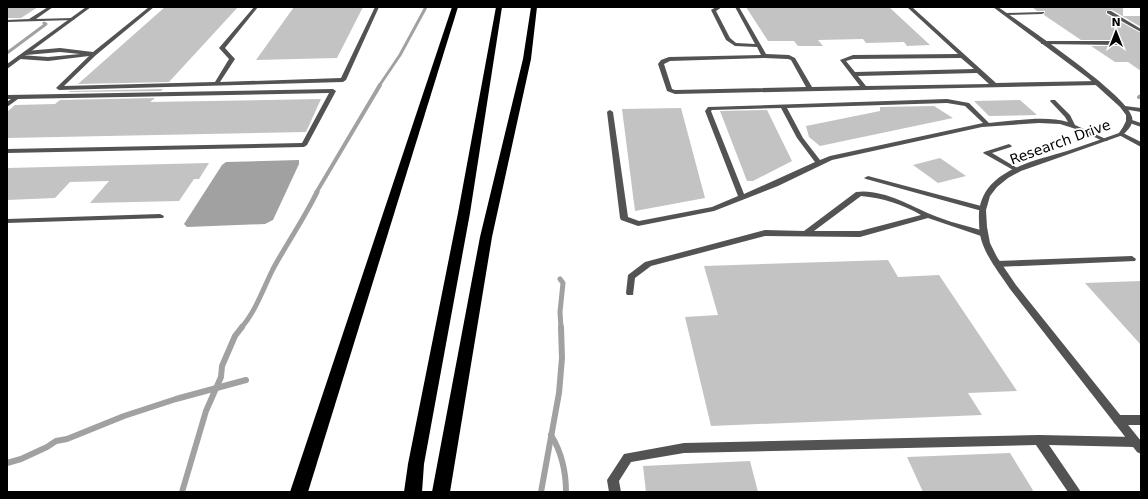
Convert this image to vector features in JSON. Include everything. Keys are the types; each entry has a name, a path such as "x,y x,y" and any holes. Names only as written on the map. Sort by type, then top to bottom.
{"highway":[{"path":"298,492 455,7"},
{"path":"413,492 416,464 464,213 499,7"},
{"path":"441,492 486,237 527,59 534,7"}],"street":[{"path":"31,21 51,7"},
{"path":"7,67 89,7"},
{"path":"152,7 94,54 59,88 342,80 377,7"},
{"path":"216,84 232,59 222,48 256,7"},
{"path":"720,7 713,10 728,39 735,44 758,46"},
{"path":"737,7 764,56"},
{"path":"909,7 994,85"},
{"name":"Research Drive","path":"995,7 1098,83 1115,97 1129,115 1126,130 1121,134 1017,170 1001,178 991,187 985,197 981,218 988,247 997,264 1013,287 1138,446"},
{"path":"1109,12 1141,30"},
{"path":"1005,14 1042,13"},
{"path":"7,21 73,19"},
{"path":"1044,42 1120,43"},
{"path":"26,53 60,50 94,54"},
{"path":"20,57 48,59 94,54"},
{"path":"810,89 793,59 789,57 764,56 669,59 663,61 661,64 667,87 669,90 675,92 1098,83"},
{"path":"864,88 843,60 853,57 963,56"},
{"path":"854,74 979,71"},
{"path":"7,96 333,91 304,145 7,151"},
{"path":"7,105 18,96"},
{"path":"742,197 708,111 710,108 947,101 967,104 988,125"},
{"path":"1054,101 1068,116 1072,125"},
{"path":"783,106 800,138 819,163"},
{"path":"1125,108 1141,110"},
{"path":"610,112 624,218 638,224 714,209 830,158 988,125 1039,121 1061,122 1072,125 1105,140"},
{"path":"1129,121 1141,124"},
{"path":"1121,134 1141,145"},
{"path":"1009,146 986,153 1017,170"},
{"path":"868,178 982,209"},
{"path":"806,233 859,194 887,198 908,204 928,216 984,234"},
{"path":"7,221 160,216"},
{"path":"630,293 630,277 648,264 765,233 860,234 928,216"},
{"path":"997,264 1132,260"},
{"path":"1118,420 1141,420"},
{"path":"614,492 613,480 628,458 684,448 1039,440 1138,446"},
{"path":"1039,440 1075,492"}],"shaded area":[{"path":"299,160 299,164 273,220 265,224 187,227 184,224 222,165 226,162"}],"building":[{"path":"7,7 38,7 21,18 7,18"},
{"path":"165,7 238,7 169,82 78,84"},
{"path":"294,7 363,7 337,58 256,60"},
{"path":"746,7 889,7 930,45 907,46 904,42 866,43 863,39 818,40 823,46 798,46 794,41 768,41"},
{"path":"1032,7 1123,7 1123,16 1141,16 1141,27 1112,10 1106,11 1106,14 1141,33 1141,71 1128,62 1115,62 1091,46 1120,46 1124,43 1121,40 1081,40 1044,15 1045,11 1037,11"},
{"path":"163,89 161,91 68,92 70,91"},
{"path":"155,98 150,102 321,99 306,132 7,138 7,112 15,105 55,104 60,100"},
{"path":"1020,100 1037,115 989,116 974,101"},
{"path":"934,106 953,118 820,146 809,137 806,126 880,111 880,107"},
{"path":"681,108 705,198 635,211 622,109"},
{"path":"767,110 792,161 753,181 747,181 720,111"},
{"path":"940,158 966,176 938,183 913,165"},
{"path":"209,163 199,179 194,179 179,201 90,203 109,181 70,182 55,198 7,200 7,168"},
{"path":"888,260 898,277 939,275 1017,391 968,393 982,415 711,426 685,317 718,315 704,266"},
{"path":"1141,281 1141,345 1085,283"},
{"path":"1010,453 1034,492 923,492 907,457"},
{"path":"750,461 758,492 646,492 643,466"}],"waterway":[{"path":"379,86 400,55 426,7"},
{"path":"7,53 46,24 44,23"},
{"path":"316,193 380,85"},
{"path":"241,328 255,307 273,269 307,212 317,192"},
{"path":"560,279 563,283 560,312 561,328"},
{"path":"216,388 221,377 222,366 235,336 242,327"},
{"path":"551,436 559,393 562,358 561,327"},
{"path":"216,388 246,380"},
{"path":"7,463 21,459 47,447 56,441 67,439 124,416 176,399 216,388"},
{"path":"182,492 206,411 216,388"},
{"path":"541,492 551,436"},
{"path":"551,436 563,462 566,492"}]}
